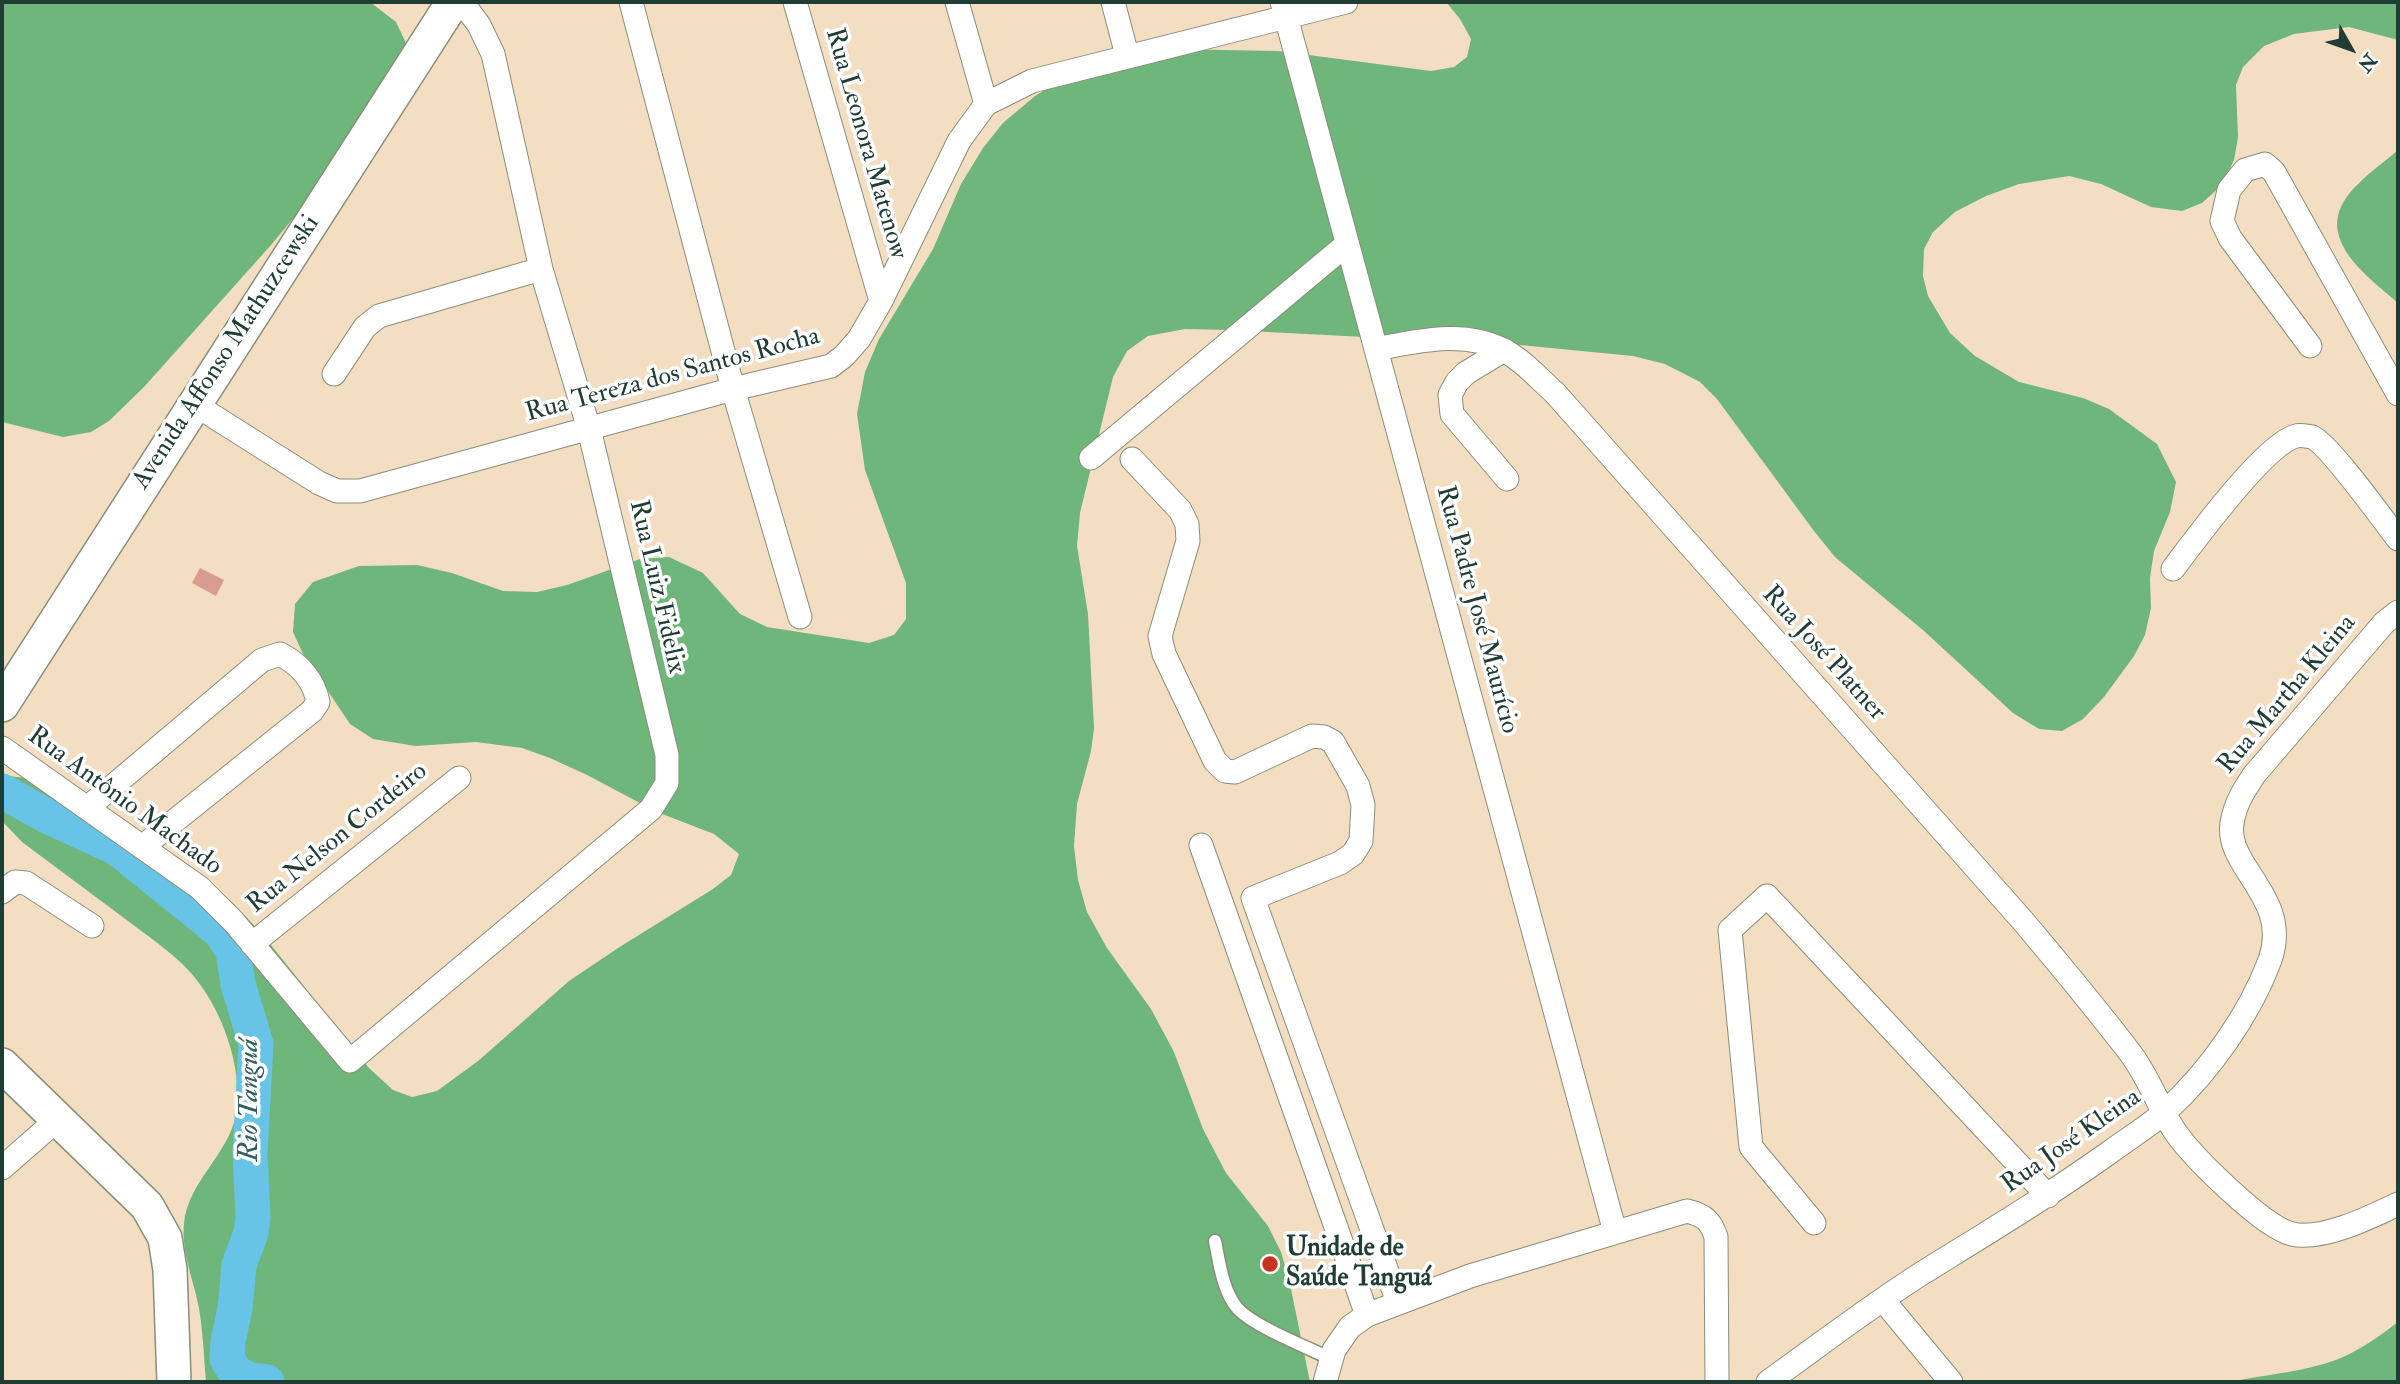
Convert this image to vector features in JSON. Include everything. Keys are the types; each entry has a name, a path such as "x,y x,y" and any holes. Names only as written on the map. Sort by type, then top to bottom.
{"street":[{"name":"Avenida Affonso Mathuzcewski","path":"2,705 453,2"},
{"name":"Rua Luiz Fidelix","path":"351,1061 651,809 667,783 667,755 589,429 541,269 493,54 479,25 462,2"},
{"path":"631,2 733,389 800,617"},
{"name":"Rua Leonora Matenow","path":"794,2 881,301"},
{"path":"957,2 986,104"},
{"path":"1113,2 1126,55"},
{"name":"Rua Tereza dos Santos Rocha","path":"194,404 319,483 337,491 360,491 733,389 831,366 859,339 881,301 959,141 986,104 1032,81 1284,10 1346,2"},
{"name":"Rua Padre José Maurício","path":"1284,10 1615,1232"},
{"path":"2310,346 2230,237 2222,221 2229,190 2245,170 2265,164 2274,172 2398,394"},
{"path":"1091,458 1347,244"},
{"path":"334,374 365,327 379,316 541,269"},
{"name":"Rua José Platner","path":"1376,349 1434,338 1463,339 1504,351 1520,361 1555,393 2023,921 2133,1058 2165,1111"},
{"path":"1504,351 1466,373 1450,395 1452,414 1507,479"},
{"path":"2173,569 2244,480 2283,443 2297,435 2313,437 2339,463 2398,539"},
{"path":"1132,459 1180,510 1187,524 1188,541 1160,636 1164,654 1215,761 1225,771 1234,772 1312,736 1324,737 1333,742 1358,786 1363,805 1361,841 1353,854 1340,863 1253,898 1398,1302"},
{"name":"Rua Martha Kleina","path":"2165,1111 2198,1077 2248,1010 2271,957 2274,925 2267,899 2235,849 2231,825 2238,800 2254,775 2384,623 2398,612"},
{"path":"87,808 262,660 280,654 294,662 315,688 318,702 312,711 142,847"},
{"name":"Rua Antônio Machado","path":"2,748 200,888 252,944 351,1061"},
{"name":"Rua Nelson Cordeiro","path":"252,944 459,778"},
{"path":"1201,845 1367,1315"},
{"path":"2,892 15,882 26,883 92,926"},
{"path":"1814,1223 1751,1147 1730,930 1767,896 2048,1196"},
{"path":"2,1065 147,1206 165,1238 170,1270 174,1382"},
{"name":"Rua José Kleina","path":"1768,1382 1883,1300 2048,1196 2165,1111 2176,1133 2222,1182 2266,1222 2293,1234 2320,1233 2357,1223 2398,1204"},
{"path":"2,1168 58,1119"},
{"path":"1325,1382 1334,1350 1350,1327 1367,1315 1470,1276 1687,1211 1702,1214 1712,1225 1716,1237 1717,1382"},
{"path":"1883,1300 1951,1382"}],"lane":[{"path":"1215,1241 1225,1282 1238,1310 1331,1359"}],"green space":[{"path":"2,2 370,2 396,22 406,43 406,67 374,121 271,245 144,387 109,421 91,432 63,437 2,422"},
{"path":"1446,2 2398,2 2398,40 2349,27 2294,34 2264,46 2243,67 2236,85 2238,137 2234,160 2222,185 2202,203 2182,211 2151,207 2101,184 2069,176 2019,184 1986,196 1955,212 1933,232 1924,249 1923,276 1928,296 1950,333 1975,356 2019,382 2083,398 2109,409 2157,444 2176,482 2170,512 2154,551 2150,578 2151,608 2145,635 2134,656 2104,697 2083,719 2062,731 2039,729 2013,713 1924,631 1835,557 1717,399 1700,382 1665,364 1633,356 1520,345 1229,330 1185,329 1148,336 1127,351 1113,377 1080,513 1077,546 1088,614 1094,728 1077,804 1074,846 1078,880 1087,912 1107,948 1151,1009 1174,1052 1203,1129 1226,1173 1268,1226 1281,1252 1310,1382 206,1382 200,1317 186,1256 184,1224 192,1195 225,1143 236,1115 237,1078 228,1039 211,1002 183,964 22,842 2,821 2,780 8,776 27,778 209,882 263,935 369,1068 393,1090 412,1097 437,1091 478,1061 569,981 731,875 739,854 714,834 657,812 587,775 522,748 476,742 415,746 373,739 350,724 303,654 293,632 295,604 313,582 359,566 417,565 452,573 503,591 537,592 567,585 640,559 669,557 703,573 740,614 767,627 869,643 894,635 906,619 906,583 865,470 857,414 865,372 879,339 933,249 961,184 983,148 1003,123 1035,96 1065,78 1167,49 1278,51 1431,71 1454,67 1467,57 1471,39"},
{"path":"2398,150 2398,303 2352,259 2338,233 2338,218 2343,203 2354,188"},
{"path":"2398,1322 2398,1382 2230,1382 2330,1362 2358,1350"}],"building":[{"path":"200,568 224,580 216,596 192,583"}],"waterway":[{"name":"Rio Tanguá","path":"2,791 45,815 117,848 220,931 233,951 238,984 256,1044 250,1153 253,1217 251,1233 239,1265 227,1359 236,1373 250,1380 267,1382"}],"place":[{"name":"Unidade de Saúde Tanguá","path":"1270,1264"}]}
